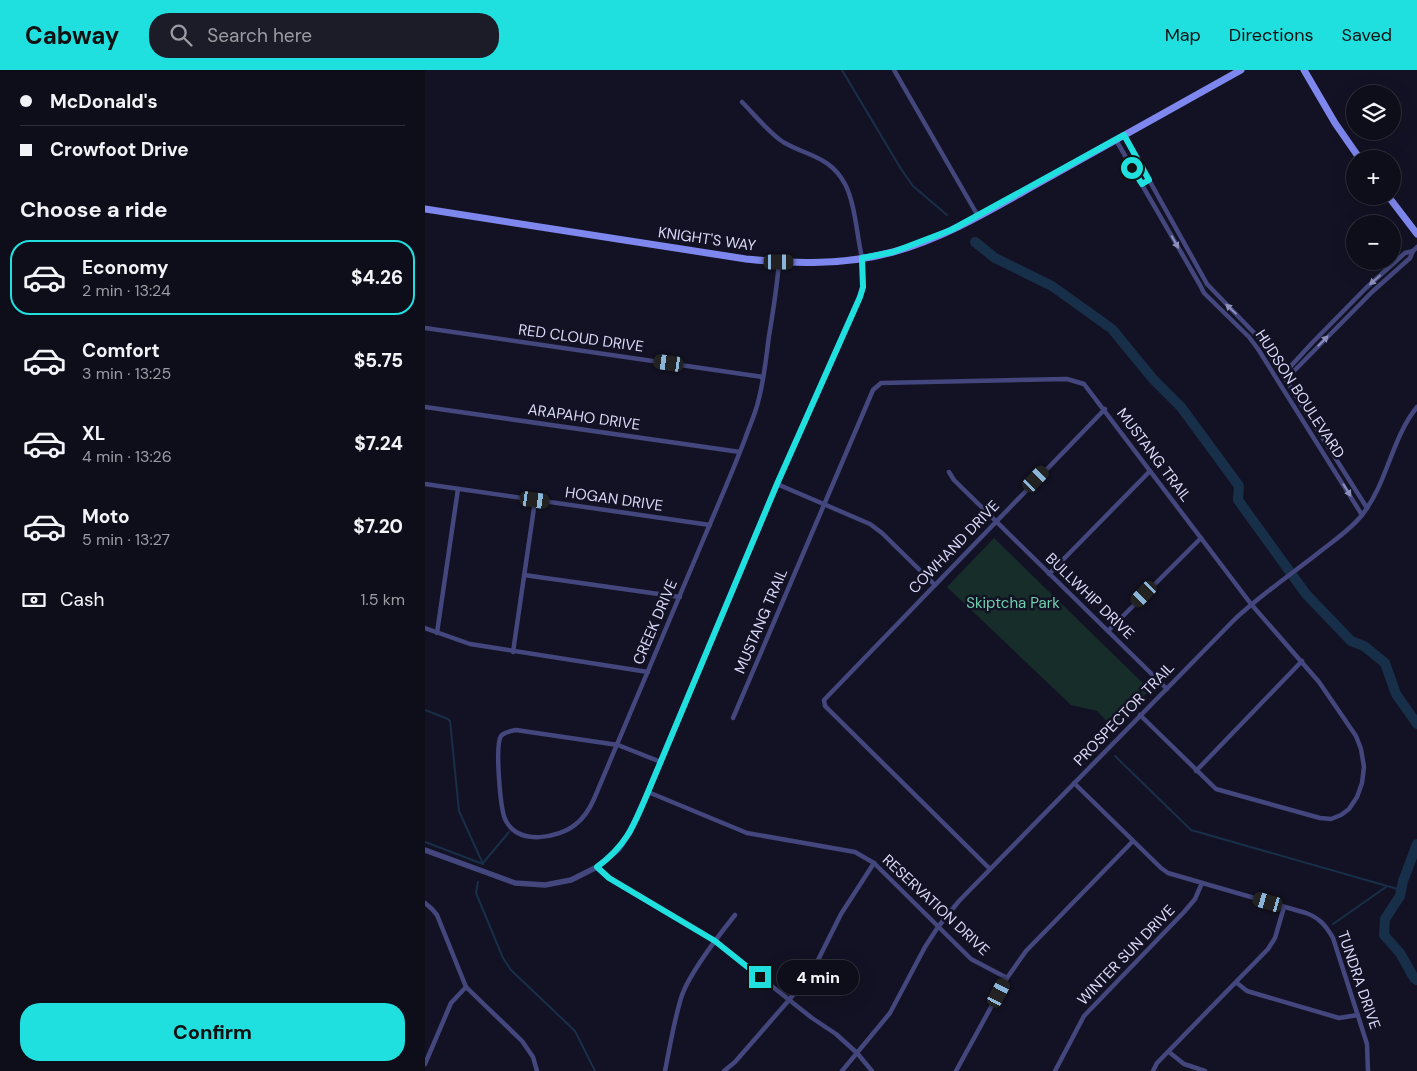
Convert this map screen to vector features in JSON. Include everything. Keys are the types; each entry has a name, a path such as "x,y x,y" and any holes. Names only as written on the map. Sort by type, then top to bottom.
{"main road":[{"name":"KNIGHT'S WAY","path":"425,209 746,259 779,262 823,262 862,258 893,252 951,230 1241,70"},
{"path":"1304,70 1335,123 1354,150"},
{"path":"1395,205 1417,234"}],"street":[{"path":"893,70 978,216"},
{"path":"425,850 515,883 545,885 571,880 597,867 609,859 625,840 661,762 777,484 860,297 863,287 862,258 849,192 836,171 823,159 784,142 742,102"},
{"name":"HUDSON BOULEVARD","path":"1124,135 1211,290 1260,339 1285,374 1367,508"},
{"name":"HUDSON BOULEVARD","path":"1115,140 1163,219 1204,293 1249,337 1362,515"},
{"path":"1142,184 1149,180"},
{"path":"1163,219 1169,216"},
{"path":"1277,379 1285,374 1312,343 1366,288 1405,253 1413,251 1417,247"},
{"name":"CREEK DRIVE","path":"618,745 516,730 501,735 498,744 499,763 502,813 506,822 512,830 530,837 556,835 577,824 592,805 618,745 647,672 710,525 758,404 779,262"},
{"path":"1190,268 1196,265"},
{"name":"RED CLOUD DRIVE","path":"425,328 763,377"},
{"name":"MUSTANG TRAIL","path":"733,718 873,390 881,383 1067,379 1084,384 1105,409 1251,604 1319,682 1356,736 1361,749 1364,767 1362,783 1349,809 1331,819 1320,818 1216,789 1141,715"},
{"name":"ARAPAHO DRIVE","path":"425,407 740,452"},
{"name":"PROSPECTOR TRAIL","path":"842,1071 890,1013 938,926 959,902 1251,604 1348,530 1362,515 1381,484 1403,426 1417,407"},
{"name":"COWHAND DRIVE","path":"990,869 832,713 824,703 824,700 1105,409"},
{"path":"1049,574 1151,471"},
{"name":"BULLWHIP DRIVE","path":"949,472 954,480 995,521 1167,688"},
{"name":"HOGAN DRIVE","path":"425,484 710,525"},
{"path":"777,484 877,528 935,585"},
{"path":"437,633 458,489"},
{"path":"513,652 535,500"},
{"path":"1108,631 1201,538"},
{"path":"524,575 680,597"},
{"path":"425,628 470,644 647,672"},
{"path":"1196,771 1302,661"},
{"path":"618,745 661,762"},
{"name":"TUNDRA DRIVE","path":"1074,783 1161,868 1168,872 1314,916 1327,927 1333,938 1367,1044 1368,1071"},
{"name":"RESERVATION DRIVE","path":"648,792 747,833 855,852 874,864 971,959 1007,978"},
{"path":"956,1071 1007,978 1026,950 1133,841"},
{"path":"724,1071 735,1062 815,968 845,907 874,864"},
{"path":"597,867 609,878 715,941 835,1034 857,1053 872,1071"},
{"name":"WINTER SUN DRIVE","path":"1055,1071 1084,1016 1184,912 1195,899 1202,883"},
{"path":"425,903 437,915 466,987 522,1041 533,1057 537,1071"},
{"path":"1153,1071 1268,949 1275,938 1284,907"},
{"path":"665,1071 683,994 690,979 715,941 735,915"},
{"path":"1237,982 1247,991 1339,1018 1358,1015"},
{"path":"425,1064 451,1003 466,987"},
{"path":"1169,1052 1184,1064 1205,1071"}],"green space":[{"name":"Skiptcha Park","path":"994,538 1150,690 1112,727 1097,711 1071,705 947,587"}],"waterway":[{"path":"842,70 913,186 947,215"},
{"path":"975,242 995,258 1052,286 1112,329 1153,379 1181,407 1239,486 1238,500 1306,594 1351,641 1364,646 1385,663 1396,694 1417,724"},
{"path":"425,710 450,721 459,811 483,864"},
{"path":"1115,756 1191,830 1401,890"},
{"path":"483,863 509,832"},
{"path":"425,842 483,864"},
{"path":"1417,844 1403,881 1400,896 1385,919 1384,935 1400,953 1417,980"},
{"path":"478,882 476,893 503,958 511,970 575,1031 595,1071"},
{"path":"1333,924 1386,887"}],"route":[{"path":"760,977 715,941 609,878 597,867 619,849 630,832 648,792 777,484 860,297 863,287 864,269 862,258 893,252 951,230 1124,135 1149,180 1142,184 1132,168"}]}
